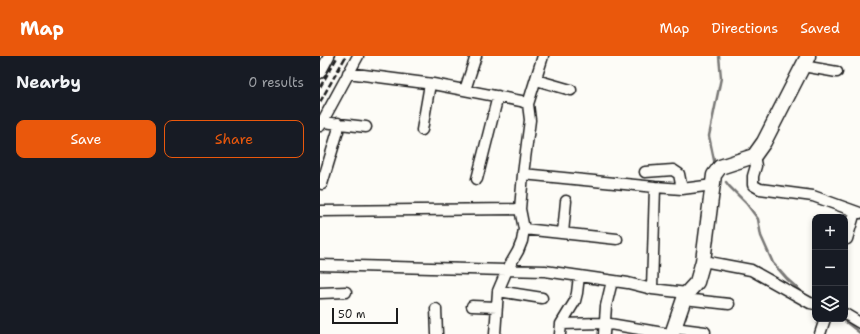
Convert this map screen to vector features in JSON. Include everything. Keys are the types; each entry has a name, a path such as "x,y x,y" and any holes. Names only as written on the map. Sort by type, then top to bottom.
{"street":[{"path":"320,72 329,56"},
{"path":"358,56 321,124 366,127"},
{"path":"465,90 476,56"},
{"path":"495,334 498,291 507,270 518,251 524,230 520,209 530,120 528,104 542,56"},
{"path":"672,332 685,296 697,282 703,261 714,175 720,167 754,156 764,142 805,61 837,72"},
{"path":"348,73 465,90 521,100 528,104"},
{"path":"536,80 571,90"},
{"path":"422,130 430,84"},
{"path":"477,179 498,96"},
{"path":"322,184 338,131 338,124"},
{"path":"754,156 756,166 753,176 753,185 760,188 813,196 857,212 848,236"},
{"path":"645,172 673,170 679,174 682,189"},
{"path":"523,174 682,189 713,185"},
{"path":"652,288 655,187"},
{"path":"563,232 566,201"},
{"path":"320,211 520,209"},
{"path":"524,230 563,232 617,238"},
{"path":"703,261 751,270 812,303"},
{"path":"320,264 545,271 652,288 729,304"},
{"path":"561,329 575,301 580,276"},
{"path":"604,334 606,306 612,281"},
{"path":"498,291 542,298"},
{"path":"320,293 346,292"},
{"path":"472,306 497,307"},
{"path":"436,309 437,334"},
{"path":"848,316 860,322"},
{"path":"820,334 824,322"},
{"path":"561,329 604,323 672,332 705,332"}],"waterway":[{"path":"715,165 709,136 721,78 719,56"},
{"path":"726,182 746,203 758,219 761,236 773,263 787,279 804,294"},
{"path":"846,322 860,333"}],"railway":[{"path":"320,87 338,56"},
{"path":"320,102 346,56"}]}
